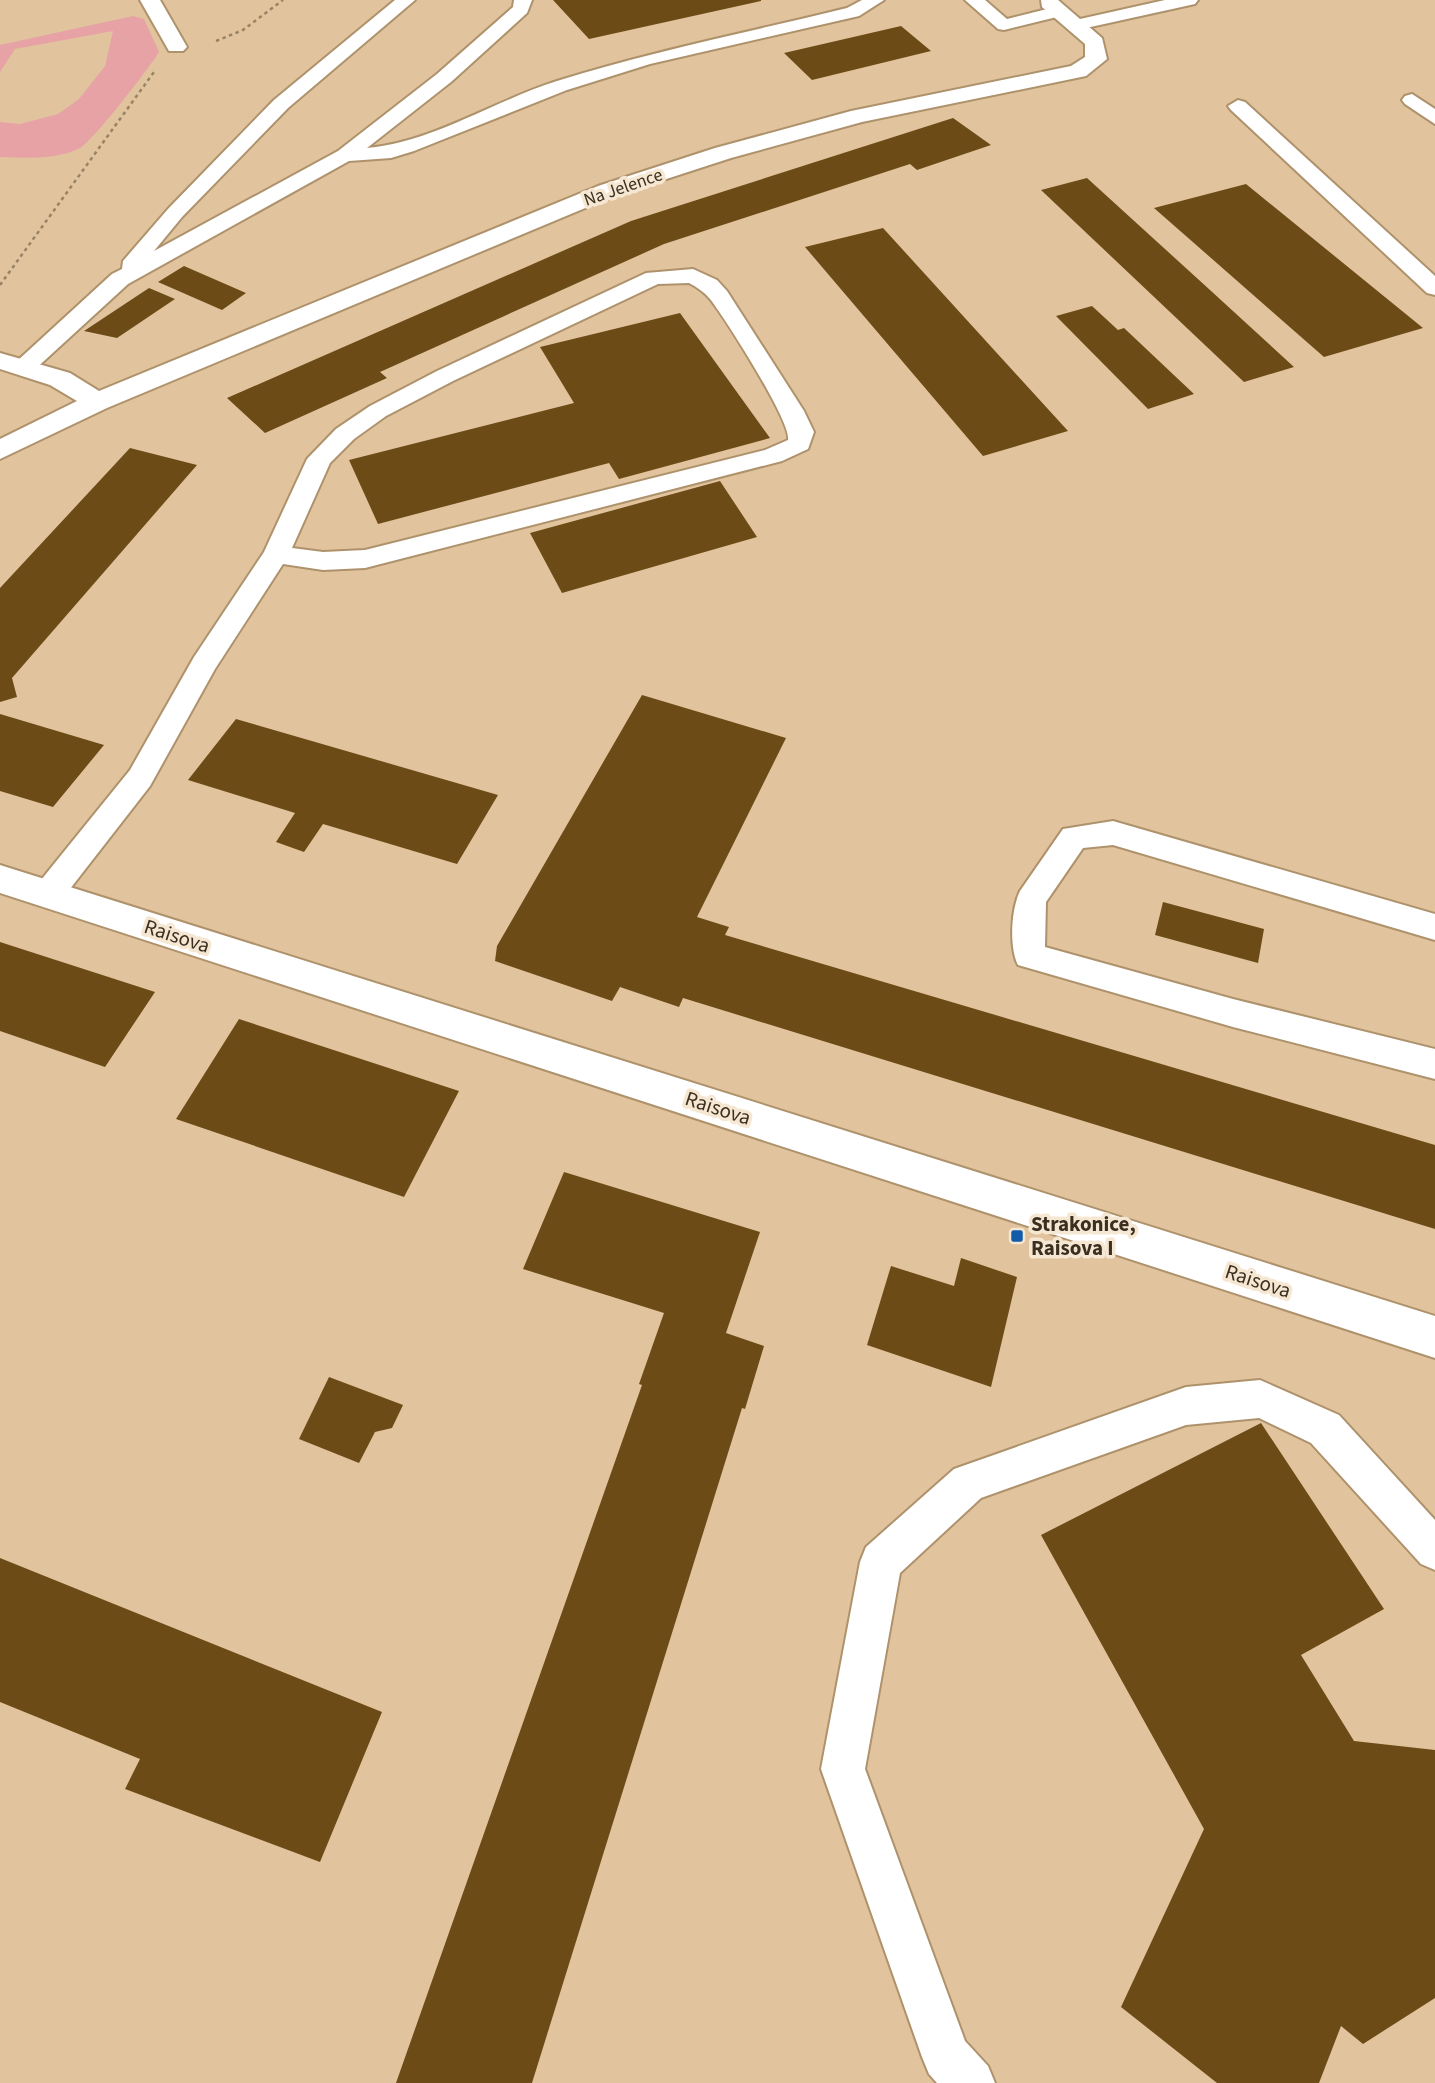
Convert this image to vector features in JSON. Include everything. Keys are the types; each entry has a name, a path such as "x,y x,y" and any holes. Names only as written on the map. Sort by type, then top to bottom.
{"street":[{"path":"150,0 176,47"},
{"name":"Na Jelence","path":"97,402 606,191 723,153 859,116 1077,71 1096,59 1095,42 1058,10"},
{"path":"12,364 60,379 97,402"},
{"path":"0,450 97,402"},
{"name":"Raisova","path":"0,879 1435,1337"}],"lane":[{"path":"12,364 120,279 345,155 444,78 521,9 523,0"},
{"path":"345,155 391,152 560,86 645,60 853,12 875,0"},
{"path":"974,0 1004,24 1058,10 1189,0"},
{"path":"314,102 414,4"},
{"path":"120,279 175,213 281,104 414,4"},
{"path":"1412,100 1435,118"},
{"path":"1238,106 1435,288"},
{"path":"170,253 206,211"},
{"path":"48,894 140,778 204,664 276,554 319,458 345,434 378,411 444,376 561,324 654,278 692,276 709,285 719,296 792,411 802,432 799,444 773,456 365,559 323,561 276,554"},
{"path":"1435,927 1112,833 1074,837 1031,900 1029,956 1233,1013 1435,1064"},
{"path":"971,2083 946,2057 843,1769 881,1562 968,1483 1186,1406 1260,1399 1325,1429 1435,1550"}],"path":[{"path":"0,285 169,50 223,39 243,30 283,0"}],"shaded area":[{"path":"133,16 144,19 159,52 97,132 80,148 61,155 0,157 0,122 20,124 58,114 79,99 105,66 113,31 15,49 0,72 0,45"}],"building":[{"path":"553,0 761,0 761,1 589,39"},
{"path":"901,26 931,51 812,80 784,53"},
{"path":"953,118 991,145 917,170 910,164 664,244 380,372 387,378 265,433 227,398 631,221"},
{"path":"1087,178 1294,367 1244,382 1041,190"},
{"path":"1246,184 1423,328 1324,357 1154,208"},
{"path":"883,228 1068,431 983,456 805,247"},
{"path":"184,266 246,293 222,310 158,282"},
{"path":"149,288 175,299 117,338 84,331"},
{"path":"1092,306 1118,330 1124,328 1194,394 1148,409 1056,316"},
{"path":"680,313 770,438 619,479 609,463 378,524 349,460 574,403 540,347"},
{"path":"130,448 197,465 12,678 17,697 0,702 0,588"},
{"path":"720,481 757,537 562,593 530,533"},
{"path":"642,695 786,738 697,917 729,927 725,935 1435,1145 1435,1229 683,998 679,1007 620,987 612,1001 495,961 497,946"},
{"path":"0,714 104,745 53,807 0,791"},
{"path":"236,719 498,795 457,864 323,824 304,852 276,842 295,813 188,780"},
{"path":"1163,902 1264,929 1258,963 1155,935"},
{"path":"0,942 155,992 105,1067 0,1031"},
{"path":"239,1019 459,1091 404,1197 176,1119"},
{"path":"564,1172 760,1232 726,1333 764,1346 745,1409 742,1408 532,2083 396,2083 642,1385 639,1384 664,1313 523,1269"},
{"path":"961,1258 1017,1277 991,1387 867,1345 891,1266 954,1286"},
{"path":"329,1377 403,1405 392,1428 375,1432 359,1463 299,1439"},
{"path":"1261,1423 1384,1609 1301,1655 1354,1741 1435,1750 1435,1998 1363,2044 1341,2026 1319,2083 1217,2083 1121,2007 1204,1829 1041,1535"},
{"path":"0,1558 382,1712 320,1862 125,1789 140,1759 0,1702"}],"place":[{"name":"Strakonice, Raisova I","path":"1017,1236"}]}
